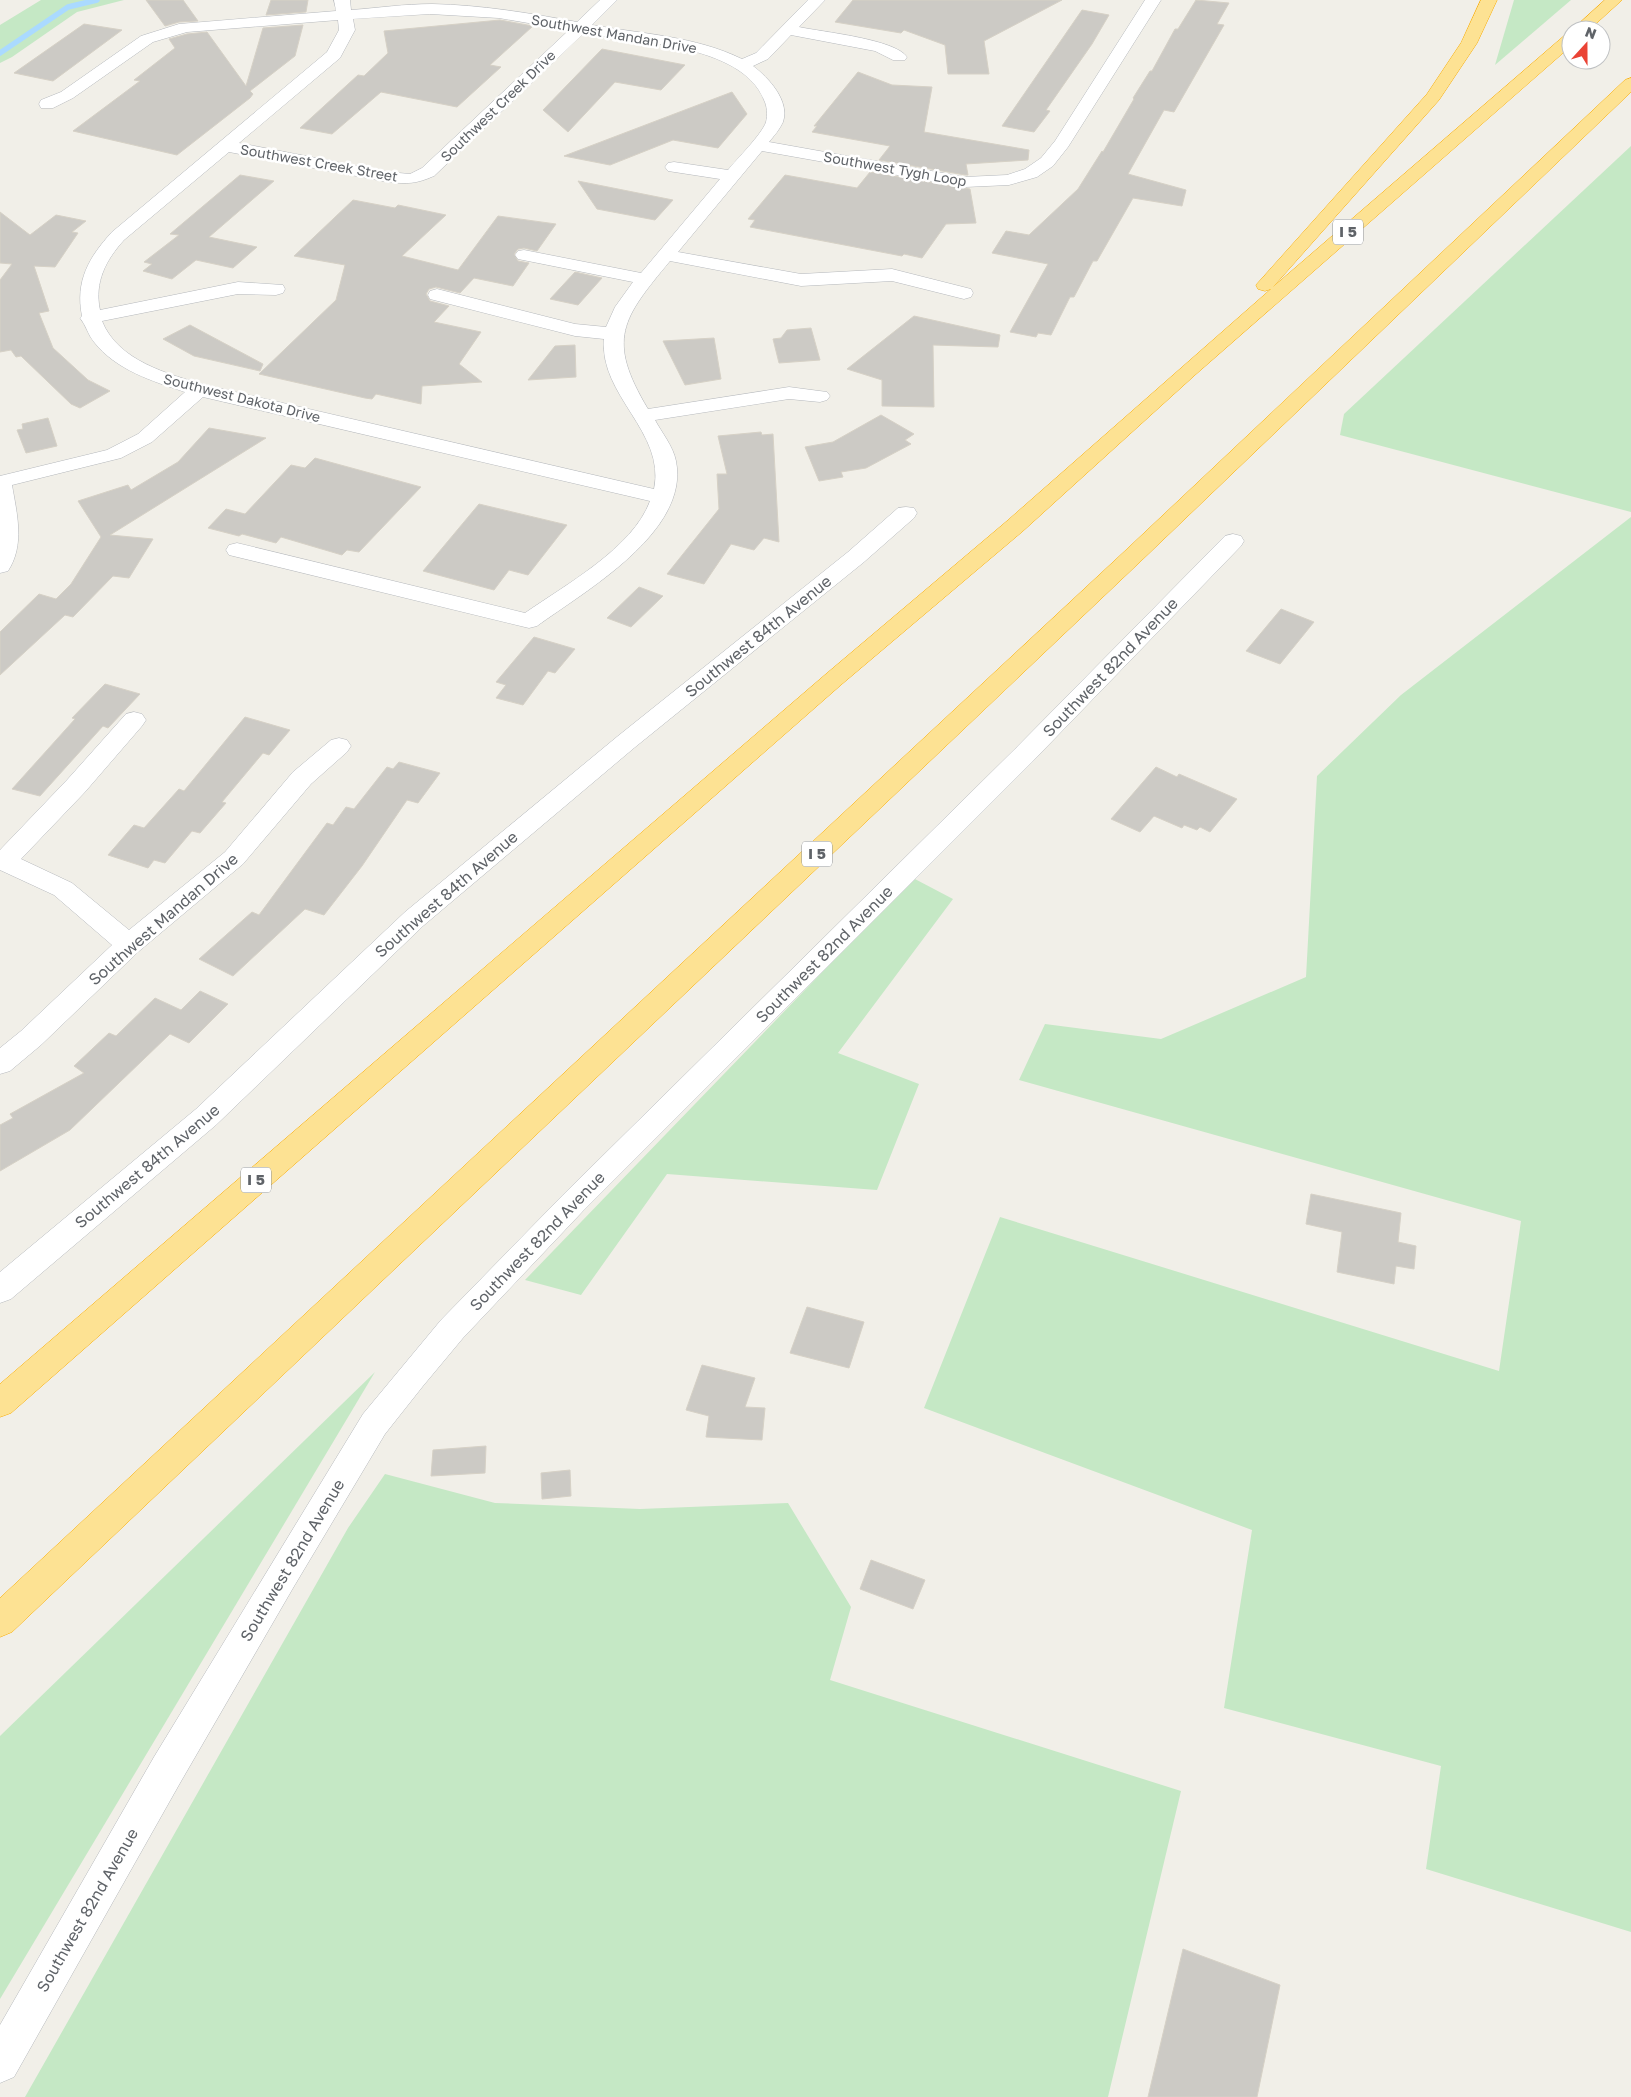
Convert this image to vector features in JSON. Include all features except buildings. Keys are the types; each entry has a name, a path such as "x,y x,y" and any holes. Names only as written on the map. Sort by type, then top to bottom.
{"highway":[{"path":"1188,371 1433,97 1469,43 1488,0"},
{"path":"1591,20 1614,0"},
{"name":"I 5","path":"0,1403 834,679 1015,526 1188,371 1561,47"},
{"name":"I 5","path":"0,1621 1105,582 1400,300 1631,83"}],"street":[{"name":"Southwest Creek Drive","path":"412,179 428,172 609,0"},
{"path":"742,65 762,56 817,0"},
{"name":"Southwest Tygh Loop","path":"759,145 965,182 1009,180 1031,174 1047,162 1062,143 1152,2 1134,1"},
{"name":"Southwest Mandan Drive","path":"47,104 67,95 135,47 164,33 185,27 344,8 463,9 580,27 694,48 724,57 742,65 757,77 768,91 774,105 774,120 759,145 645,279 622,310 614,334 613,346 620,378 659,446 667,466 662,497 655,515 628,548 529,621 237,550"},
{"name":"Southwest Dakota Drive","path":"344,8 347,30 334,55 118,236 104,251 95,264 88,285 90,318 99,334 115,352 136,367 159,377 199,390 662,497"},
{"path":"788,30 880,47 899,57"},
{"name":"Southwest Creek Street","path":"227,146 388,177 412,179"},
{"path":"674,167 733,176"},
{"path":"524,255 645,279"},
{"path":"666,255 801,280 892,275 930,283 964,294"},
{"path":"90,318 238,288 276,289"},
{"path":"437,295 575,330 614,334"},
{"path":"0,566 7,552 9,525 1,482 114,454 145,438 199,390"},
{"path":"642,416 788,393 820,396"},
{"name":"Southwest 84th Avenue","path":"0,1290 206,1117 414,919 619,748 856,557 906,513"},
{"name":"Southwest 82nd Avenue","path":"0,2063 167,1770 280,1577 374,1424 412,1376 452,1329 573,1203 1024,756 1233,541"},
{"path":"129,945 63,889 4,861 76,786 134,720"},
{"name":"Southwest Mandan Drive","path":"0,1063 31,1038 129,945 234,858 302,778 339,746"}],"green space":[{"path":"41,0 124,0 77,12 12,57 0,63 0,25"},
{"path":"1514,0 1571,0 1495,65"},
{"path":"1631,146 1631,512 1340,435 1344,414"},
{"path":"1631,517 1631,1932 1426,1869 1441,1766 1224,1708 1252,1530 924,1408 1000,1217 1499,1371 1521,1221 1019,1080 1045,1024 1161,1039 1306,977 1317,776 1401,695"},
{"path":"913,878 953,899 838,1053 919,1084 877,1190 667,1174 581,1295 525,1280"},
{"path":"375,1372 0,1999 0,1736"},
{"path":"385,1474 495,1503 640,1509 788,1503 851,1607 830,1680 1181,1791 1108,2097 25,2097 348,1528"}],"waterway":[{"path":"0,53 68,7 97,0"}]}
